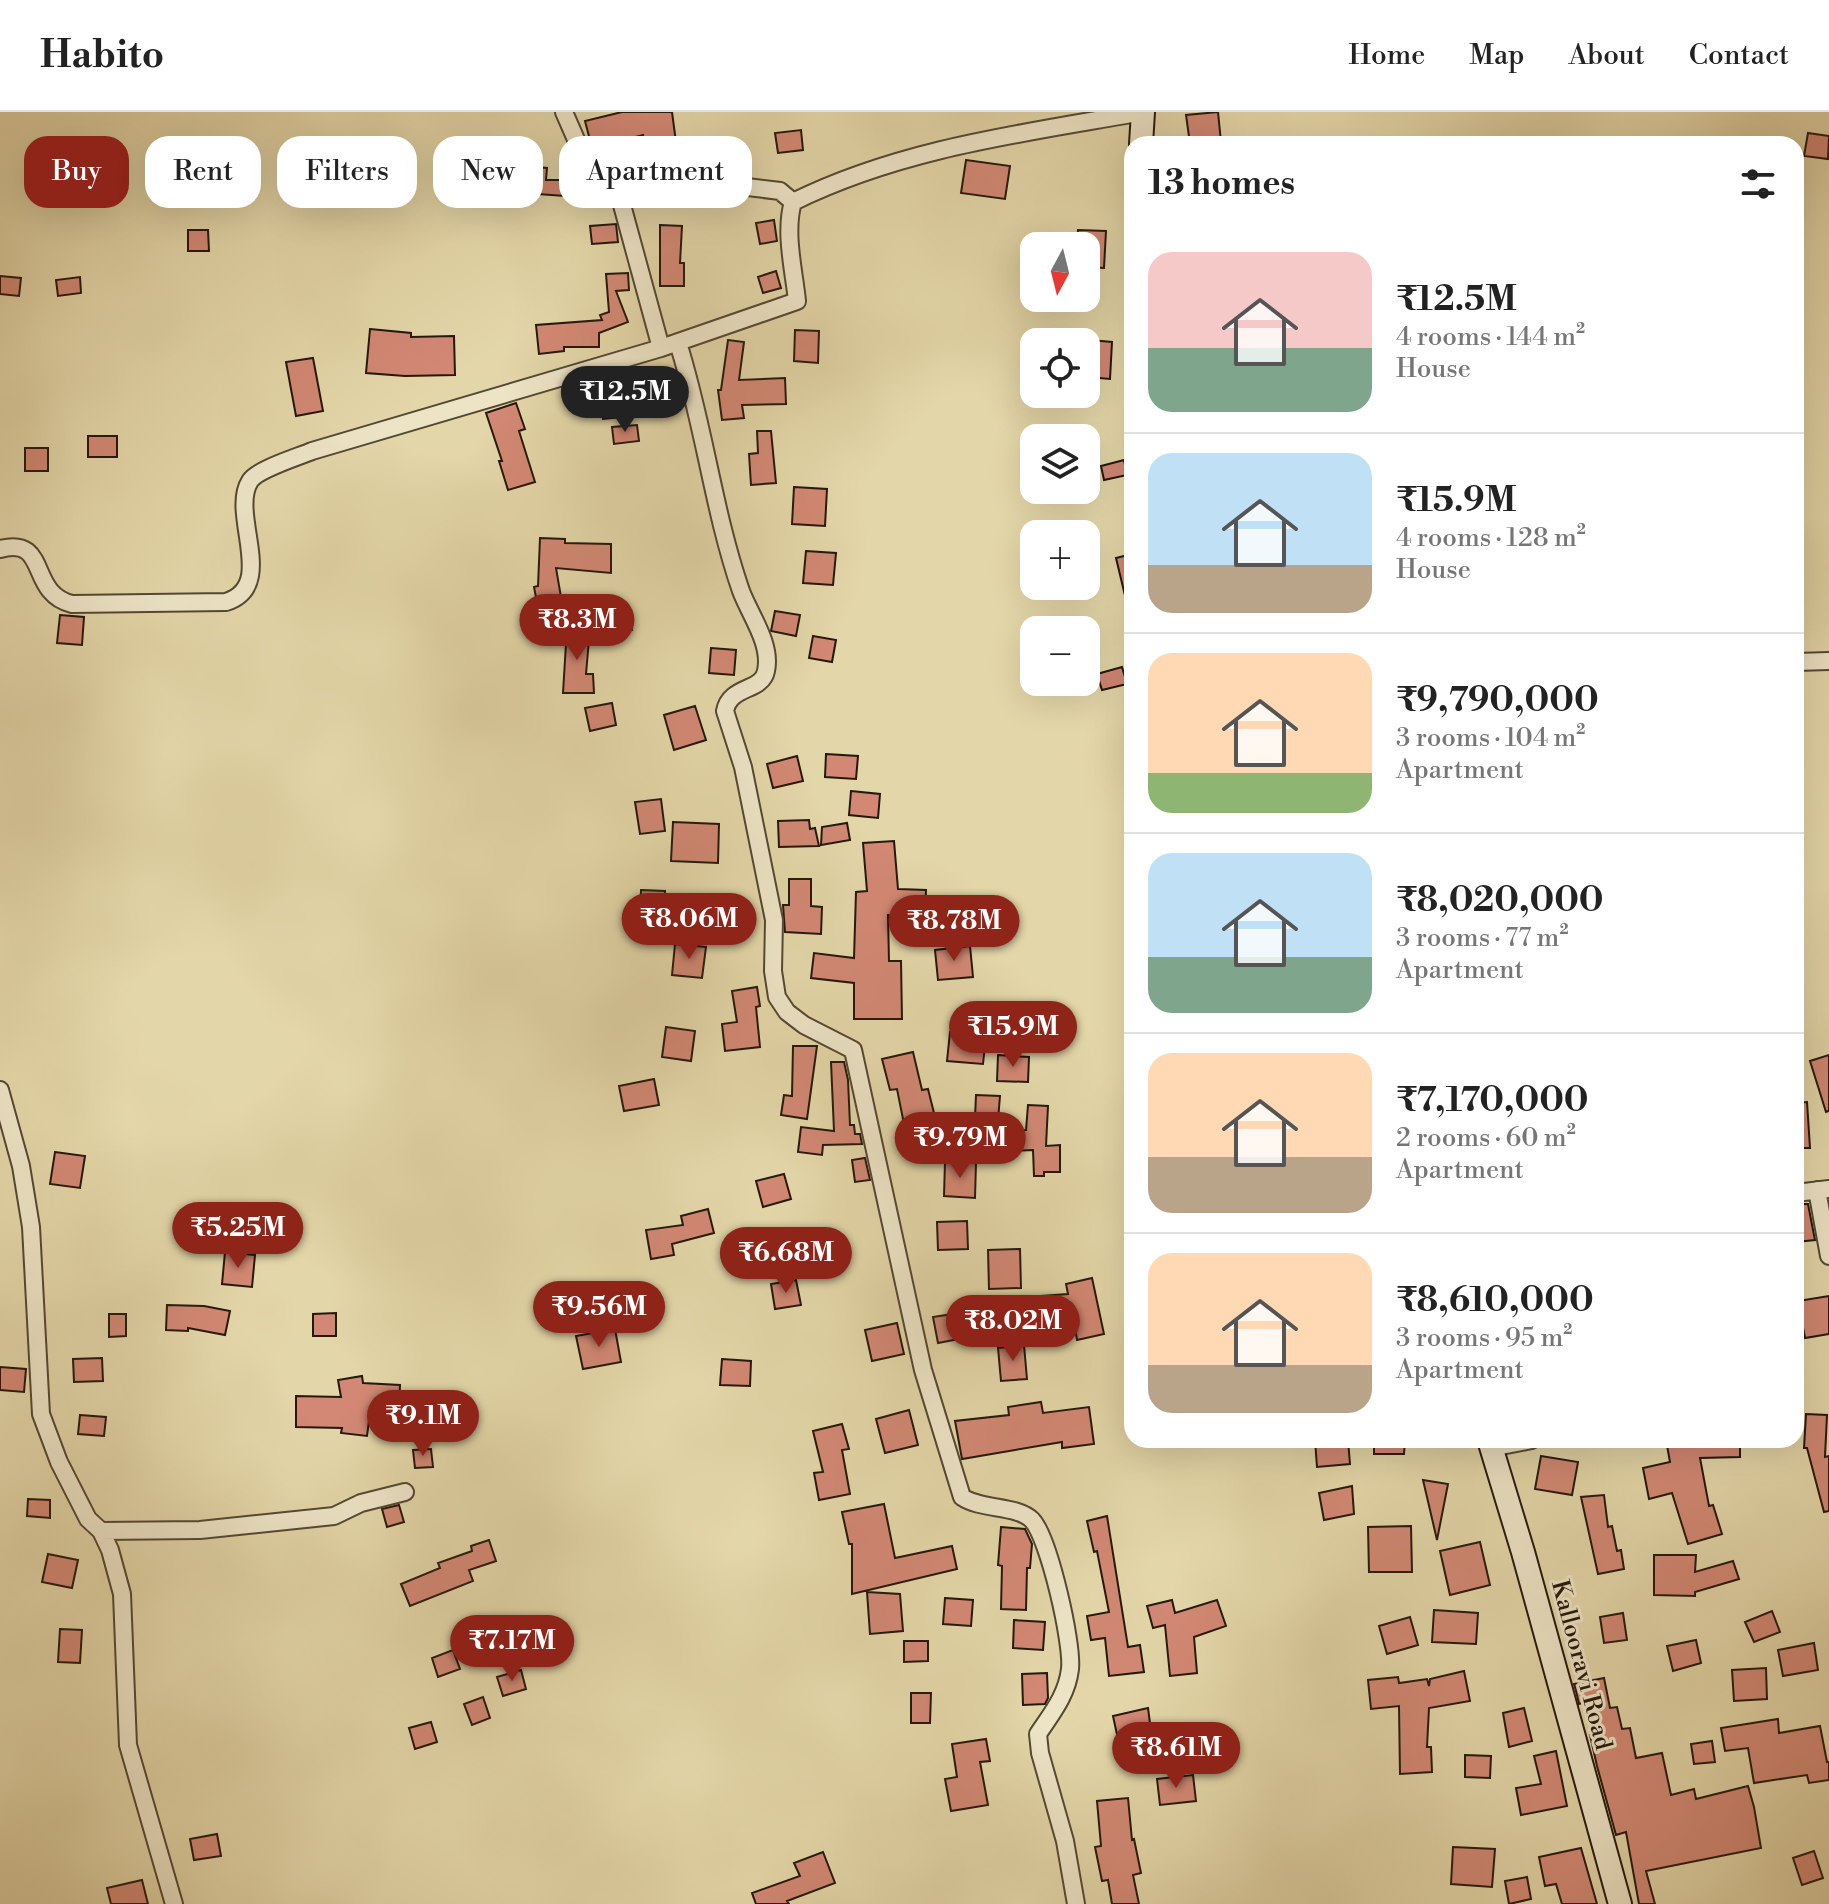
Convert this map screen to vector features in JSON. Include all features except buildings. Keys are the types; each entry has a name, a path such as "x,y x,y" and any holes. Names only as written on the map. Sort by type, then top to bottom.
{"main road":[{"path":"1142,136 1143,112"},
{"name":"Kallooravi Road","path":"1491,1448 1620,1904"}],"street":[{"path":"564,112 574,136"},
{"path":"0,549 16,545 25,548 51,593 61,601 103,605 226,602 238,598 248,583 251,568 245,508 248,483 257,475 312,451 678,343 797,301 790,235 793,202 846,177 958,144 1143,112"},
{"path":"752,188 780,191 793,202"},
{"path":"623,208 661,348"},
{"path":"678,343 694,392 718,509 741,592 762,640 766,659 766,673 762,679 731,696 725,711 743,767 763,857 774,920 773,971 777,997 787,1012 804,1025 853,1050 923,1370 962,1497 971,1503 1023,1514 1033,1521 1046,1551 1060,1599 1071,1666 1064,1696 1038,1734 1040,1753 1065,1841 1076,1904"},
{"path":"1804,662 1829,661"},
{"path":"0,1090 21,1166 31,1227 41,1414 59,1462 88,1519 101,1531 110,1550 122,1594 128,1745 174,1904"},
{"path":"1823,1190 1829,1256"},
{"path":"101,1531 200,1530 334,1516 361,1503 405,1492"}]}
